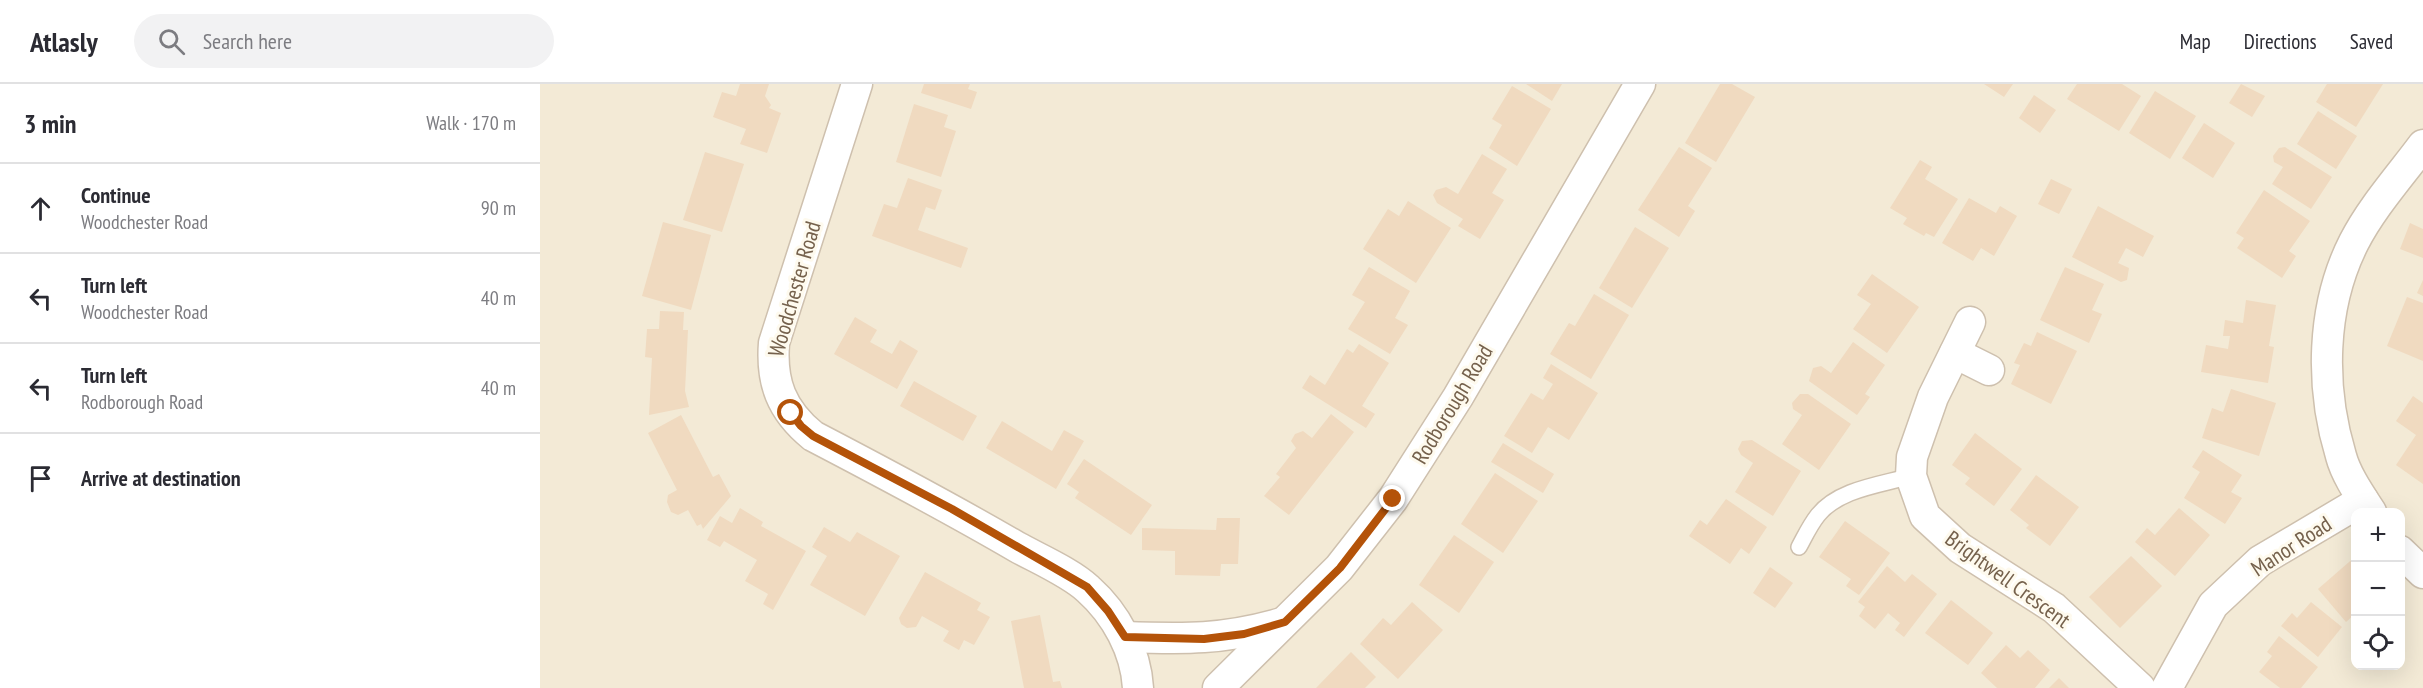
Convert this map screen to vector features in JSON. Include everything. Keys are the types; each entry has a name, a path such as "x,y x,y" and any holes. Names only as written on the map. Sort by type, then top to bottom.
{"street":[{"name":"Woodchester Road","path":"857,84 774,343 772,367 779,394 801,426 813,436 952,509 1087,587 1108,611 1125,637 1137,671 1138,688"},
{"name":"Rodborough Road","path":"1218,688 1340,568 1393,499 1458,397 1640,84"},
{"path":"2367,506 2341,458 2329,406 2326,369 2330,319 2338,285 2354,242 2423,144"},
{"name":"Brightwell Crescent","path":"1970,322 1933,397 1912,457 1911,476 1925,516 1960,548 2054,608 2140,688"},
{"path":"1955,353 1989,370"},
{"name":"Manor Road","path":"2167,688 2213,605 2260,561 2367,506"},
{"path":"2405,556 2423,573"},
{"path":"1125,637 1204,639 1244,634 1285,622"}],"lane":[{"path":"1798,547 1819,514 1832,502 1856,490 1911,476"}],"shaded area":[{"path":"540,84 2423,84 2423,688 540,688"}],"building":[{"path":"740,84 769,84 765,96 771,105 769,108 781,113 767,153 740,144 746,129 713,117 722,92 736,96"},
{"path":"924,84 970,84 968,89 977,92 971,109 921,93"},
{"path":"1526,84 1562,84 1552,101"},
{"path":"1720,84 1732,84 1755,97 1716,162 1685,143"},
{"path":"1984,84 2013,84 2004,97"},
{"path":"2077,84 2122,84 2141,96 2119,131 2067,99"},
{"path":"2241,84 2265,96 2252,117 2229,103"},
{"path":"2327,84 2383,84 2356,127 2316,102"},
{"path":"1512,86 1551,109 1517,166 1489,148 1502,125 1492,119"},
{"path":"2155,91 2196,116 2170,159 2129,133"},
{"path":"2034,95 2056,110 2040,133 2019,118"},
{"path":"914,104 948,115 944,127 956,131 941,177 896,162"},
{"path":"2318,111 2357,136 2336,169 2297,144"},
{"path":"2204,123 2235,143 2213,178 2182,158"},
{"path":"1679,147 1712,168 1688,206 1695,211 1679,237 1638,210"},
{"path":"2285,147 2332,177 2311,209 2272,184 2283,167 2274,162 2273,156 2279,148"},
{"path":"705,152 744,164 722,232 683,220"},
{"path":"1482,154 1507,169 1492,193 1504,200 1480,239 1458,226 1463,219 1437,203 1433,195 1436,190 1446,187 1458,194"},
{"path":"1920,160 1932,167 1925,179 1958,199 1934,237 1926,233 1924,236 1903,224 1907,218 1890,208"},
{"path":"908,178 942,190 935,210 926,207 918,230 968,248 961,268 872,236 884,204 897,208"},
{"path":"2051,179 2072,189 2059,214 2038,204"},
{"path":"2264,190 2310,221 2289,251 2296,256 2282,278 2237,248 2244,238 2236,233"},
{"path":"1969,198 1996,213 2000,206 2017,216 1994,256 1981,248 1973,261 1942,243"},
{"path":"1408,201 1451,228 1416,283 1363,249 1388,209 1399,216"},
{"path":"2098,206 2154,236 2143,257 2126,248 2118,263 2129,268 2127,280 2121,282 2072,257"},
{"path":"663,222 711,235 691,310 642,296"},
{"path":"2410,223 2423,229 2423,258 2400,249"},
{"path":"1635,227 1669,248 1632,308 1599,288"},
{"path":"1369,267 1410,291 1395,318 1408,325 1390,354 1348,329 1365,302 1352,295"},
{"path":"2065,267 2104,284 2092,310 2102,314 2089,343 2040,320"},
{"path":"1872,274 1919,307 1887,353 1853,329 1871,304 1857,295"},
{"path":"2423,280 2423,296 2417,293"},
{"path":"1594,294 1629,315 1591,379 1550,354 1569,323 1575,326"},
{"path":"2407,297 2423,303 2423,361 2387,346"},
{"path":"2246,300 2276,305 2269,346 2274,347 2268,383 2201,372 2206,345 2228,349 2230,336 2223,336 2225,320 2243,323"},
{"path":"660,311 684,312 683,330 688,330 685,391 689,407 649,415 652,358 645,357 647,329 659,329"},
{"path":"855,317 877,330 870,342 892,354 900,340 918,351 897,389 834,354"},
{"path":"2037,332 2077,351 2051,404 2011,384 2020,365 2014,363 2024,343 2031,346"},
{"path":"1853,342 1885,365 1865,394 1870,397 1857,415 1809,381 1813,368 1821,366 1831,373"},
{"path":"1359,344 1389,363 1362,406 1375,414 1366,428 1302,388 1310,375 1325,385 1347,349 1353,353"},
{"path":"1551,364 1598,393 1569,440 1548,427 1532,453 1504,436 1531,393 1543,400 1553,384 1543,378"},
{"path":"914,381 977,416 963,441 900,406"},
{"path":"2231,389 2276,403 2259,456 2202,438 2212,408 2223,412"},
{"path":"1800,394 1808,394 1851,424 1819,470 1782,444 1802,415 1793,409 1792,403"},
{"path":"2413,396 2423,403 2423,484 2396,465 2416,435 2396,421"},
{"path":"1331,414 1354,432 1289,515 1264,496 1280,477 1276,474 1296,448 1291,441 1295,434 1303,431 1312,438"},
{"path":"681,415 713,477 719,474 731,496 703,529 701,524 697,526 688,510 678,515 671,512 667,502 668,495 677,490 648,433"},
{"path":"1002,421 1052,451 1064,430 1084,441 1056,489 986,448"},
{"path":"1975,433 2022,469 1994,506 1965,484 1970,478 1952,465"},
{"path":"1752,440 1801,471 1773,516 1735,492 1753,463 1741,455 1738,449 1742,441"},
{"path":"1503,443 1554,474 1543,493 1491,462"},
{"path":"2203,450 2242,475 2231,492 2242,498 2225,524 2184,498 2200,472 2192,467"},
{"path":"1084,459 1152,505 1131,535 1075,498 1079,492 1067,484"},
{"path":"1495,473 1538,501 1503,553 1461,524"},
{"path":"2036,475 2079,507 2050,546 2026,528 2029,525 2010,510"},
{"path":"1726,499 1767,527 1749,554 1741,548 1730,564 1689,536 1700,520 1707,525"},
{"path":"740,508 763,522 761,526 806,551 773,610 763,604 768,594 745,581 757,560 724,541 720,547 707,540 720,516 732,523"},
{"path":"2179,508 2210,535 2175,576 2135,542 2147,528 2155,535"},
{"path":"1217,518 1240,518 1238,564 1221,564 1220,576 1175,575 1175,551 1142,550 1142,528 1216,530"},
{"path":"1845,521 1890,553 1859,595 1846,586 1851,579 1819,557"},
{"path":"824,527 850,542 857,532 900,556 865,616 810,585 827,556 812,547"},
{"path":"1454,535 1494,562 1459,613 1419,585"},
{"path":"2131,556 2162,586 2120,628 2089,597"},
{"path":"2351,560 2351,618 2346,622 2318,589"},
{"path":"1887,566 1905,582 1912,574 1937,594 1904,637 1895,630 1900,623 1888,613 1875,629 1859,616 1865,607 1858,602"},
{"path":"1770,567 1793,583 1775,608 1753,593"},
{"path":"925,572 981,603 977,610 990,617 974,645 964,640 959,650 943,641 949,631 922,616 916,627 907,628 901,624 899,618"},
{"path":"1951,600 1993,633 1968,665 1925,633"},
{"path":"1412,602 1443,630 1398,679 1360,644 1383,618 1391,625"},
{"path":"2311,602 2342,627 2318,657 2281,626 2292,613 2297,618"},
{"path":"1040,615 1053,682 1060,681 1062,688 1024,688 1011,621"},
{"path":"2279,636 2318,667 2301,688 2280,688 2259,672 2272,656 2267,652"},
{"path":"2006,645 2020,658 2028,650 2050,670 2035,688 1997,688 1981,673"},
{"path":"1351,652 1376,677 1365,688 1316,688"},
{"path":"2059,678 2069,688 2049,688"}],"route":[{"path":"791,413 813,436 952,509 1087,587 1108,611 1125,637 1204,639 1244,634 1285,622 1340,568 1393,499"}]}
